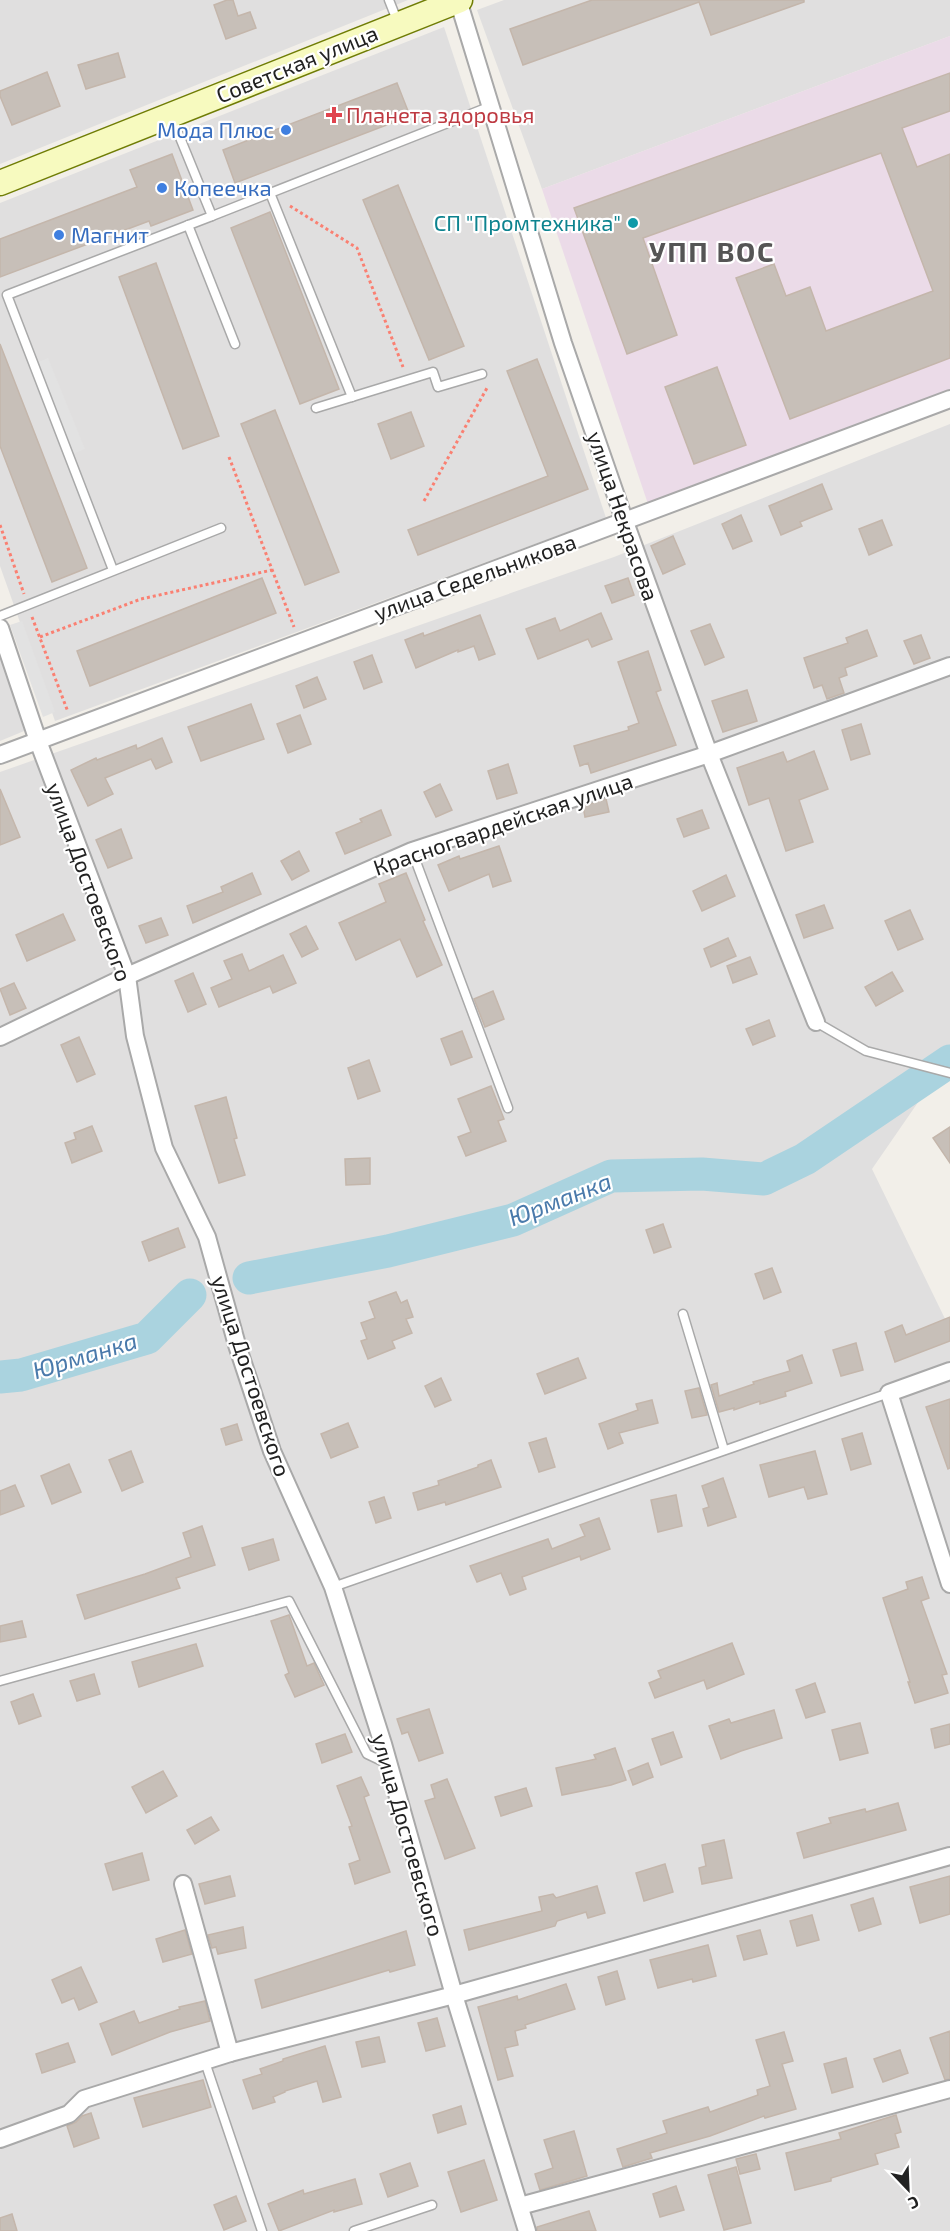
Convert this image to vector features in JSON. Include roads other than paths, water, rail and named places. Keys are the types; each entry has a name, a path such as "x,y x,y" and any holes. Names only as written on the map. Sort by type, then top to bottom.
{"main road":[{"name":"Советская улица","path":"0,183 459,0"}],"street":[{"name":"улица Некрасова","path":"459,0 563,343 625,522 709,754 816,1022"},
{"name":"улица Седельникова","path":"0,755 950,399"},
{"name":"улица Достоевского","path":"0,628 38,741 126,976 135,1036 164,1148 207,1237 237,1345 272,1451 333,1587 389,1764 454,1995 527,2231"},
{"name":"Красногвардейская улица","path":"0,1037 126,976 412,851 709,754 950,666"},
{"path":"950,1371 889,1393 950,1584"},
{"path":"0,2139 69,2114 84,2099 230,2053 454,1995 950,1856"},
{"path":"183,1884 230,2053"},
{"path":"520,2206 950,2089"}],"lane":[{"path":"389,0 398,24"},
{"path":"113,570 3,296 270,194 491,105"},
{"path":"171,115 212,216"},
{"path":"270,194 352,397"},
{"path":"188,225 235,345"},
{"path":"316,408 433,372 438,387 482,374"},
{"path":"0,616 221,528"},
{"path":"412,851 508,1108"},
{"path":"816,1022 867,1051 950,1073"},
{"path":"683,1314 724,1450"},
{"path":"333,1587 889,1393"},
{"path":"0,1681 289,1601 367,1754 389,1764"},
{"path":"205,2062 262,2231"},
{"path":"354,2231 432,2205"}],"waterway":[{"name":"Юрманка","path":"249,1278 388,1251 513,1220 611,1176 702,1174 764,1179 805,1159 950,1061"},
{"name":"Юрманка","path":"0,1377 21,1375 147,1338 190,1295"}],"place":[{"name":"Планета здоровья","path":"334,115"},
{"name":"Мода Плюс","path":"286,130"},
{"name":"Копеечка","path":"162,188"},
{"name":"СП \"Промтехника\"","path":"633,223"},
{"name":"Магнит","path":"59,235"}],"district":[{"name":"УПП ВОС","path":"712,252"}]}
